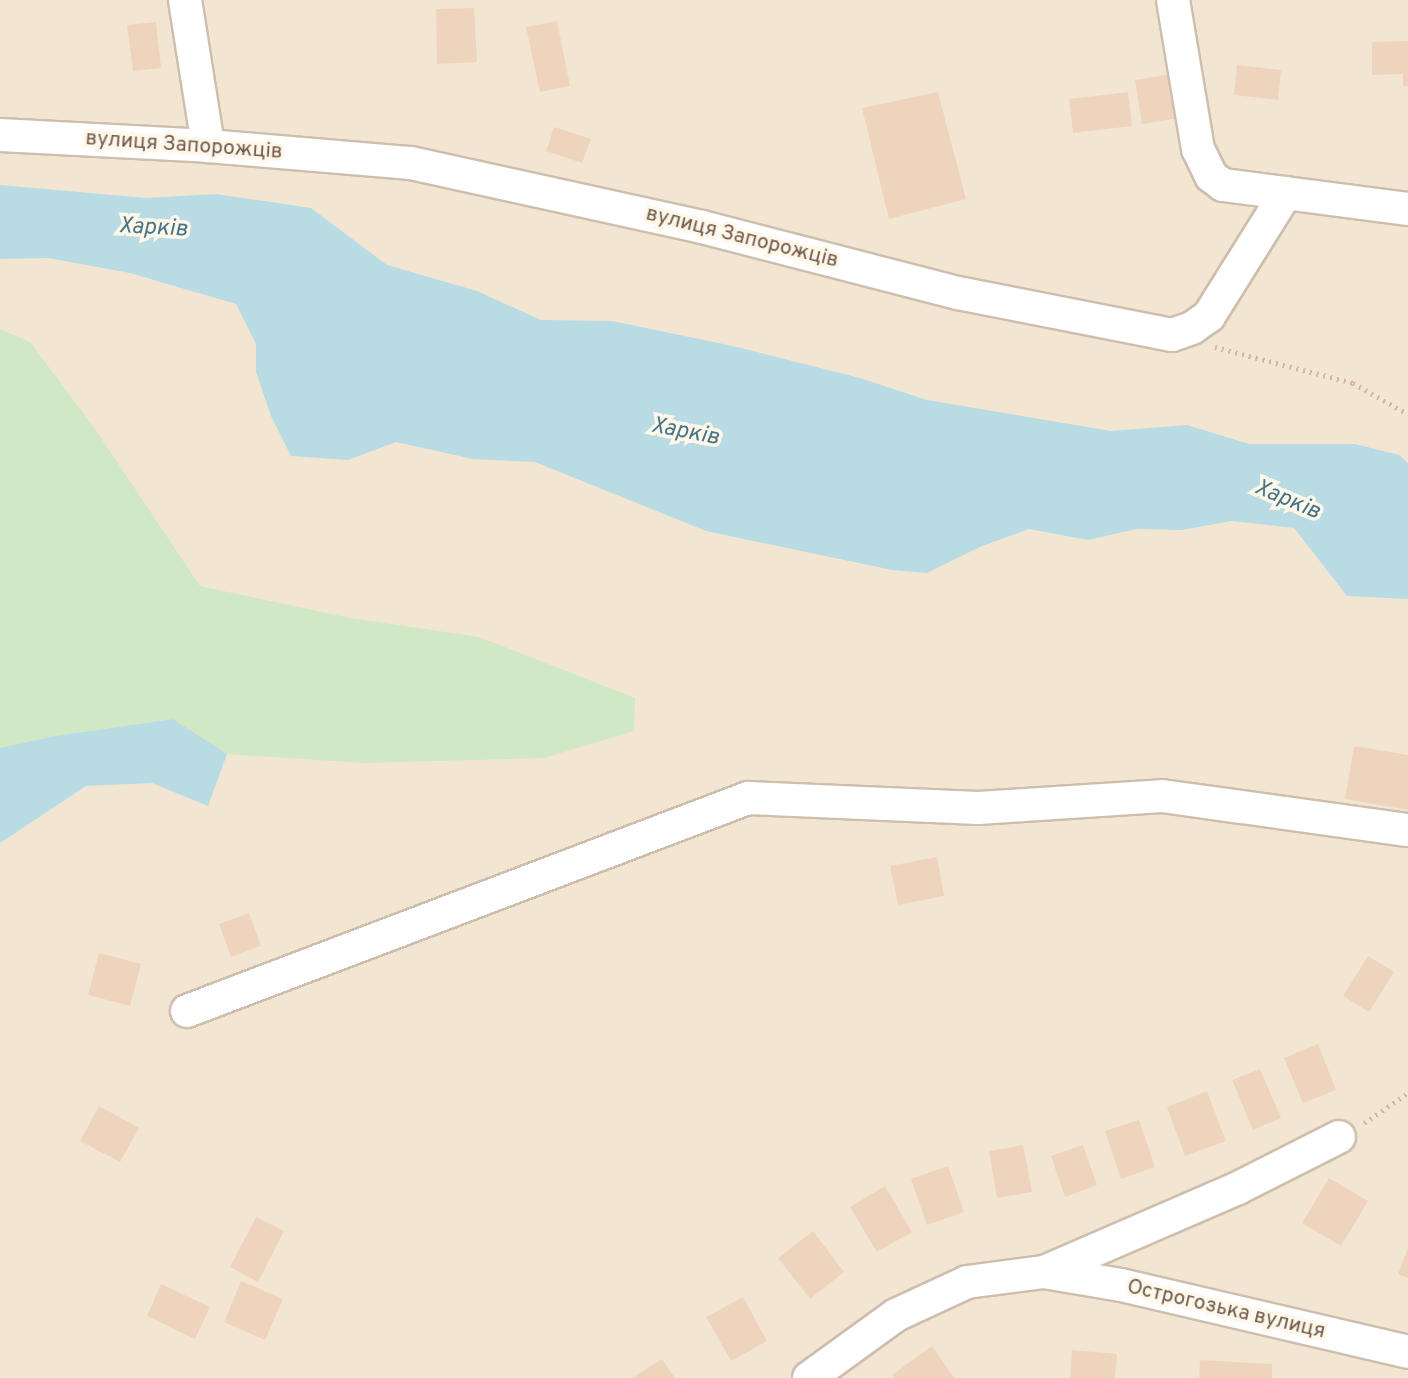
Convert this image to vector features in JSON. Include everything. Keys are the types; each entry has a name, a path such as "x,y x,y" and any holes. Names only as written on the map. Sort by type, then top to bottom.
{"street":[{"path":"185,0 208,146"},
{"path":"1173,0 1202,163 1210,176 1223,184 1408,209"},
{"name":"вулиця Запорожців","path":"0,135 208,146 411,163 702,227 958,293 1172,335"},
{"path":"1172,335 1192,328 1209,316 1286,193"},
{"path":"187,1011 748,798 978,808 1162,796 1408,830"},
{"name":"Острогозька вулиця","path":"809,1378 896,1315 967,1282 1044,1272 1238,1188 1339,1137"},
{"name":"Острогозька вулиця","path":"1044,1272 1121,1285 1408,1352"}],"path":[{"path":"1172,335 1353,383 1408,414"},
{"path":"1339,1137 1372,1119 1408,1093"}],"shaded area":[{"path":"0,0 1408,0 1408,1378 0,1378"}],"green space":[{"path":"0,329 30,342 95,429 200,586 350,618 479,637 635,698 634,731 544,758 365,763 227,754 173,719 55,736 0,748"}],"water":[{"name":"Харків","path":"0,185 146,198 216,194 311,208 387,265 477,291 541,320 612,321 733,346 860,378 927,400 1111,431 1187,425 1249,444 1355,444 1399,455 1408,463 1408,599 1347,596 1294,528 1232,521 1182,530 1136,529 1088,540 1029,529 982,546 927,573 892,570 706,531 535,462 473,459 396,442 348,460 291,456 271,416 256,372 256,344 236,304 130,273 48,258 0,259"},
{"path":"173,719 227,754 208,806 152,783 86,786 0,843 0,748 55,736"}],"building":[{"path":"474,8 477,62 437,64 436,9"},
{"path":"557,21 570,86 540,92 526,27"},
{"path":"156,22 161,68 133,71 127,25"},
{"path":"1408,41 1408,86 1403,86 1403,74 1372,75 1372,42"},
{"path":"1237,65 1281,70 1278,100 1234,95"},
{"path":"1172,74 1179,118 1142,124 1135,80"},
{"path":"938,92 966,199 889,219 862,108"},
{"path":"1128,92 1132,126 1073,133 1069,99"},
{"path":"554,127 591,139 582,163 546,151"},
{"path":"1354,746 1408,755 1408,810 1345,799"},
{"path":"937,857 944,896 898,905 890,866"},
{"path":"249,913 261,946 231,957 219,924"},
{"path":"99,953 141,964 130,1006 88,995"},
{"path":"1368,956 1394,972 1369,1012 1343,996"},
{"path":"1318,1044 1336,1090 1303,1103 1284,1058"},
{"path":"1260,1069 1281,1118 1253,1130 1232,1080"},
{"path":"1207,1091 1226,1141 1185,1156 1167,1107"},
{"path":"99,1106 139,1128 120,1162 80,1141"},
{"path":"1139,1120 1155,1167 1121,1179 1105,1131"},
{"path":"1023,1145 1032,1192 997,1198 989,1151"},
{"path":"1083,1145 1097,1185 1065,1197 1051,1156"},
{"path":"948,1166 964,1212 927,1225 911,1179"},
{"path":"1329,1178 1368,1201 1341,1246 1302,1223"},
{"path":"885,1186 912,1232 877,1252 850,1207"},
{"path":"256,1217 284,1231 258,1282 230,1267"},
{"path":"813,1231 844,1272 810,1299 778,1258"},
{"path":"1408,1248 1408,1278 1398,1274"},
{"path":"241,1281 283,1299 265,1340 224,1322"},
{"path":"161,1284 210,1307 195,1339 147,1316"},
{"path":"743,1297 767,1341 731,1361 706,1317"},
{"path":"932,1346 954,1378 894,1378 892,1375"},
{"path":"1072,1350 1117,1354 1115,1378 1070,1378"},
{"path":"662,1359 675,1378 632,1378"},
{"path":"1200,1360 1272,1364 1272,1378 1199,1378"}]}
